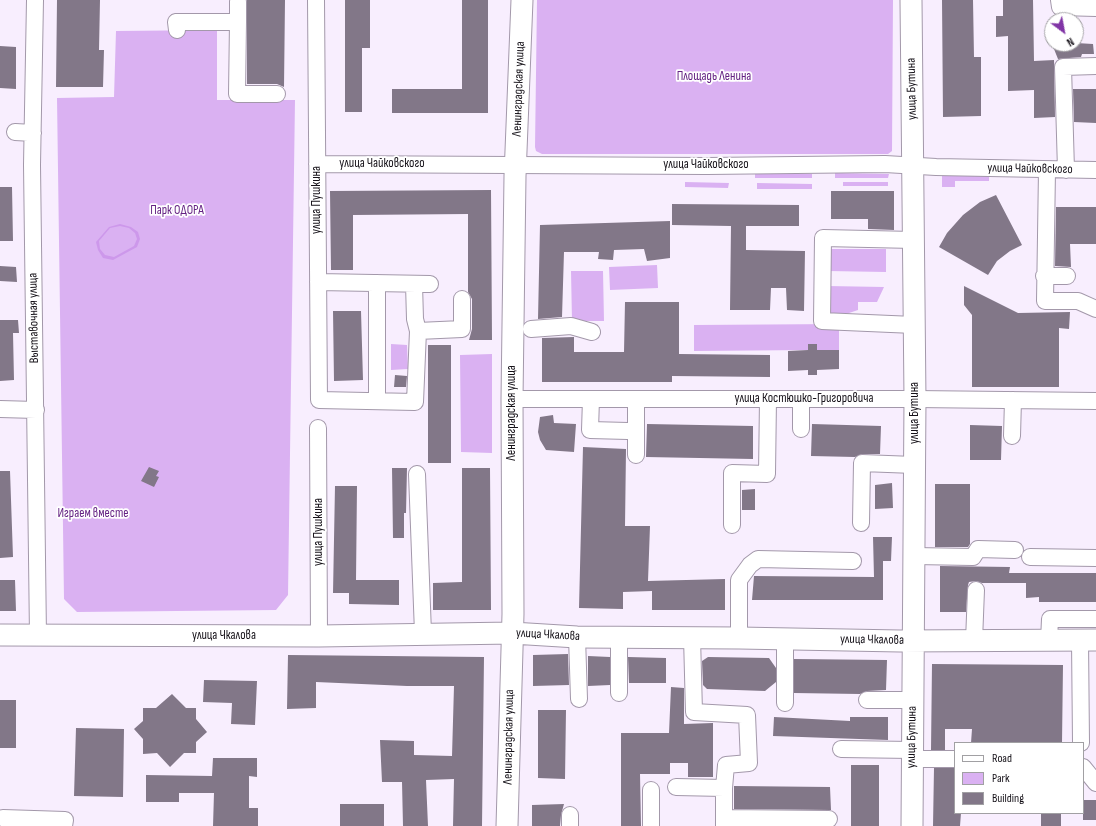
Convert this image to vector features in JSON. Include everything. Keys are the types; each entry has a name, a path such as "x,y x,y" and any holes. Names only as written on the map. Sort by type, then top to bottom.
{"main road":[{"name":"Ленинградская улица","path":"507,826 512,634 512,399 522,0"},
{"name":"улица Бутина","path":"911,0 915,399 912,826"},
{"name":"улица Чкалова","path":"0,635 319,636 423,633 512,634 577,637 692,637 913,641 1088,640"}],"street":[{"name":"Выставочная улица","path":"35,0 33,133 38,636"},
{"name":"улица Пушкина","path":"316,0 318,400 377,401"},
{"path":"1060,0 1060,8 1096,8"},
{"path":"238,2 238,94 277,94"},
{"path":"176,30 176,22 238,22"},
{"path":"1066,170 1063,67 1096,66"},
{"path":"15,132 33,133"},
{"name":"улица Чайковского","path":"316,164 676,166 885,164 1047,170 1096,170"},
{"path":"1047,170 1044,276 1045,301 1078,301 1096,309"},
{"path":"914,240 823,238 822,321 914,325"},
{"path":"1044,276 1067,276"},
{"path":"318,282 430,284"},
{"path":"377,283 377,401 415,402 418,332 415,319 414,284"},
{"path":"418,332 462,329 462,299"},
{"path":"531,329 571,326 592,332"},
{"name":"улица Костюшко-Григоровича","path":"512,399 915,399 1096,401"},
{"path":"591,399 590,430 628,430"},
{"path":"732,525 732,473 767,474 768,399"},
{"path":"801,399 801,429"},
{"path":"636,400 636,455"},
{"path":"1012,436 1013,400"},
{"path":"0,408 36,410"},
{"name":"улица Пушкина","path":"318,428 319,636"},
{"path":"861,523 862,463 914,465"},
{"path":"417,474 423,633"},
{"path":"914,556 973,556 978,549 1014,550"},
{"path":"1030,557 1096,558"},
{"path":"739,638 739,580 750,565 758,559 853,561"},
{"path":"974,641 976,590"},
{"path":"1049,640 1050,619 1096,619"},
{"path":"577,637 579,699"},
{"path":"619,637 619,693"},
{"path":"692,637 694,712 747,715 749,763 726,765 724,822 829,819"},
{"path":"784,703 785,639"},
{"path":"1081,742 1088,640"},
{"path":"867,700 913,700"},
{"path":"841,749 912,754 954,759"},
{"path":"1084,768 1096,784"},
{"path":"676,787 724,788"},
{"path":"651,790 651,826"},
{"path":"3,818 64,820 64,826"}],"green space":[{"name":"Площадь Ленина","path":"537,0 893,0 892,151 888,154 542,154 536,151 535,147"},
{"name":"Парк ОДОРА","path":"217,30 217,100 295,100 288,595 276,610 77,612 64,599 57,98 114,97 116,31"},
{"path":"835,173 889,174 888,178 835,178"},
{"path":"755,174 812,174 812,178 755,178"},
{"path":"942,174 989,175 989,181 955,181 955,187 942,187"},
{"path":"685,182 729,183 728,188 685,187"},
{"path":"843,182 888,182 888,186 843,186"},
{"path":"757,183 812,184 812,189 757,189"},
{"path":"828,249 886,249 886,272 828,271"},
{"path":"657,265 658,288 610,290 609,267"},
{"path":"571,271 603,271 604,321 572,321"},
{"path":"827,286 884,287 877,302 858,302 858,310 837,317 827,317"},
{"path":"839,324 839,350 817,350 816,344 808,344 808,350 694,351 694,325"},
{"path":"391,344 407,345 408,369 391,370"},
{"path":"492,354 492,453 461,452 460,355"}],"shaded area":[{"path":"120,224 131,227 138,232 140,239 137,247 113,260 103,258 98,250 96,242 109,227","holes":["120,226 129,228 135,233 137,239 134,246 114,257 105,255 100,249 99,241 110,228"]}],"building":[{"path":"57,0 100,0 99,50 104,50 103,87 56,87"},
{"path":"247,0 285,0 284,87 277,84 247,84"},
{"path":"345,0 370,0 370,48 362,48 362,112 345,112"},
{"path":"462,0 488,0 488,113 392,113 392,89 462,89"},
{"path":"942,0 973,0 974,57 981,57 981,116 943,117"},
{"path":"1003,0 1033,0 1034,61 1054,60 1055,117 1034,118 1034,90 1008,91 1008,36 996,37 996,16 1003,16"},
{"path":"1084,43 1093,44 1094,54 1082,54 1081,57 1058,59 1055,52 1084,52"},
{"path":"0,46 16,47 16,89 0,88"},
{"path":"1073,89 1096,89 1096,123 1074,122"},
{"path":"0,187 12,187 13,241 0,241"},
{"path":"491,190 492,340 469,340 472,329 472,299 468,292 468,214 353,215 353,270 331,270 330,191"},
{"path":"831,191 894,191 894,230 868,229 868,219 831,219"},
{"path":"996,195 1022,245 1010,251 997,261 988,275 939,247 947,233 963,215 980,202"},
{"path":"672,204 799,205 799,226 746,226 746,250 805,251 804,311 787,310 786,288 771,288 770,310 730,310 731,226 672,225"},
{"path":"1056,207 1096,207 1096,244 1070,244 1071,267 1055,266"},
{"path":"670,221 670,258 647,261 644,249 614,250 613,260 598,259 599,252 564,252 562,317 538,319 540,225"},
{"path":"0,266 16,267 17,282 0,281"},
{"path":"964,286 1018,313 1070,312 1069,329 1059,328 1059,387 972,387 972,315 964,305"},
{"path":"625,302 679,302 679,354 770,355 770,377 672,376 672,382 542,382 542,338 574,337 574,352 624,352"},
{"path":"333,311 361,311 363,380 334,381"},
{"path":"0,320 18,320 19,333 13,333 14,380 0,381"},
{"path":"808,344 817,344 817,350 839,350 839,369 817,370 817,375 808,375 808,370 788,371 788,351 808,350"},
{"path":"428,345 451,345 451,463 428,463"},
{"path":"395,375 407,376 406,387 394,387"},
{"path":"553,415 554,423 576,424 574,452 546,450 540,440 538,432 540,417"},
{"path":"647,424 753,426 753,459 646,457"},
{"path":"812,424 881,426 880,454 862,454 855,457 811,456"},
{"path":"970,425 1002,426 1001,460 970,460"},
{"path":"583,447 626,449 625,526 650,526 648,581 725,579 725,610 652,610 652,591 623,592 623,609 579,608"},
{"path":"149,467 159,471 156,476 159,477 154,487 141,481"},
{"path":"392,468 407,468 404,538 393,538"},
{"path":"462,468 490,468 491,610 433,610 433,583 462,582"},
{"path":"0,471 10,471 13,557 0,558"},
{"path":"892,483 893,508 875,509 875,485"},
{"path":"935,484 970,484 970,544 968,547 935,547"},
{"path":"335,486 357,486 356,580 399,580 399,605 349,604 349,593 333,593"},
{"path":"755,489 755,510 742,510 742,490"},
{"path":"873,537 892,537 891,561 883,561 883,600 752,600 754,576 874,577"},
{"path":"940,566 1010,567 1009,573 1096,573 1096,602 1039,602 1039,597 1026,598 1026,583 982,583 976,581 969,582 968,585 966,612 940,612"},
{"path":"0,580 15,580 16,611 0,611"},
{"path":"568,654 569,685 533,686 533,655"},
{"path":"288,655 484,657 482,826 453,826 454,779 426,780 428,826 403,826 402,782 382,782 380,740 414,741 414,755 452,756 454,686 407,686 316,682 316,708 287,709"},
{"path":"588,656 610,657 610,685 588,686"},
{"path":"628,657 666,658 666,683 629,683"},
{"path":"708,657 769,658 776,668 776,682 765,691 707,689 703,685 702,661"},
{"path":"794,659 887,660 886,690 867,691 860,694 794,693"},
{"path":"932,664 1063,665 1062,742 971,742 972,729 945,729 945,750 931,750"},
{"path":"204,680 257,681 255,725 231,724 232,703 203,702"},
{"path":"671,687 684,688 684,724 713,723 713,777 688,777 688,763 670,763 670,774 640,774 641,826 621,826 621,733 669,733"},
{"path":"172,694 186,708 196,708 196,719 207,732 196,742 196,753 184,753 170,767 157,753 143,754 143,739 134,729 143,721 143,708 156,708"},
{"path":"0,700 16,700 16,748 0,748"},
{"path":"538,710 566,710 565,779 538,778"},
{"path":"774,717 850,721 850,717 888,717 888,740 773,736"},
{"path":"76,728 124,729 123,797 74,796"},
{"path":"213,758 257,758 257,777 249,776 249,808 258,808 258,826 213,826 214,793 179,793 179,802 146,802 146,775 212,776"},
{"path":"851,765 879,765 879,826 851,826"},
{"path":"934,768 954,768 954,814 961,814 960,826 933,826"},
{"path":"734,786 830,787 831,810 734,809"},
{"path":"1084,800 1096,800 1096,820 1083,820"},
{"path":"340,804 384,804 384,826 340,826"},
{"path":"564,804 560,826 532,826 532,805"},
{"path":"1041,814 1061,814 1061,826 1041,826"}],"park label":[{"name":"Играем вместе","path":"93,514"}]}
